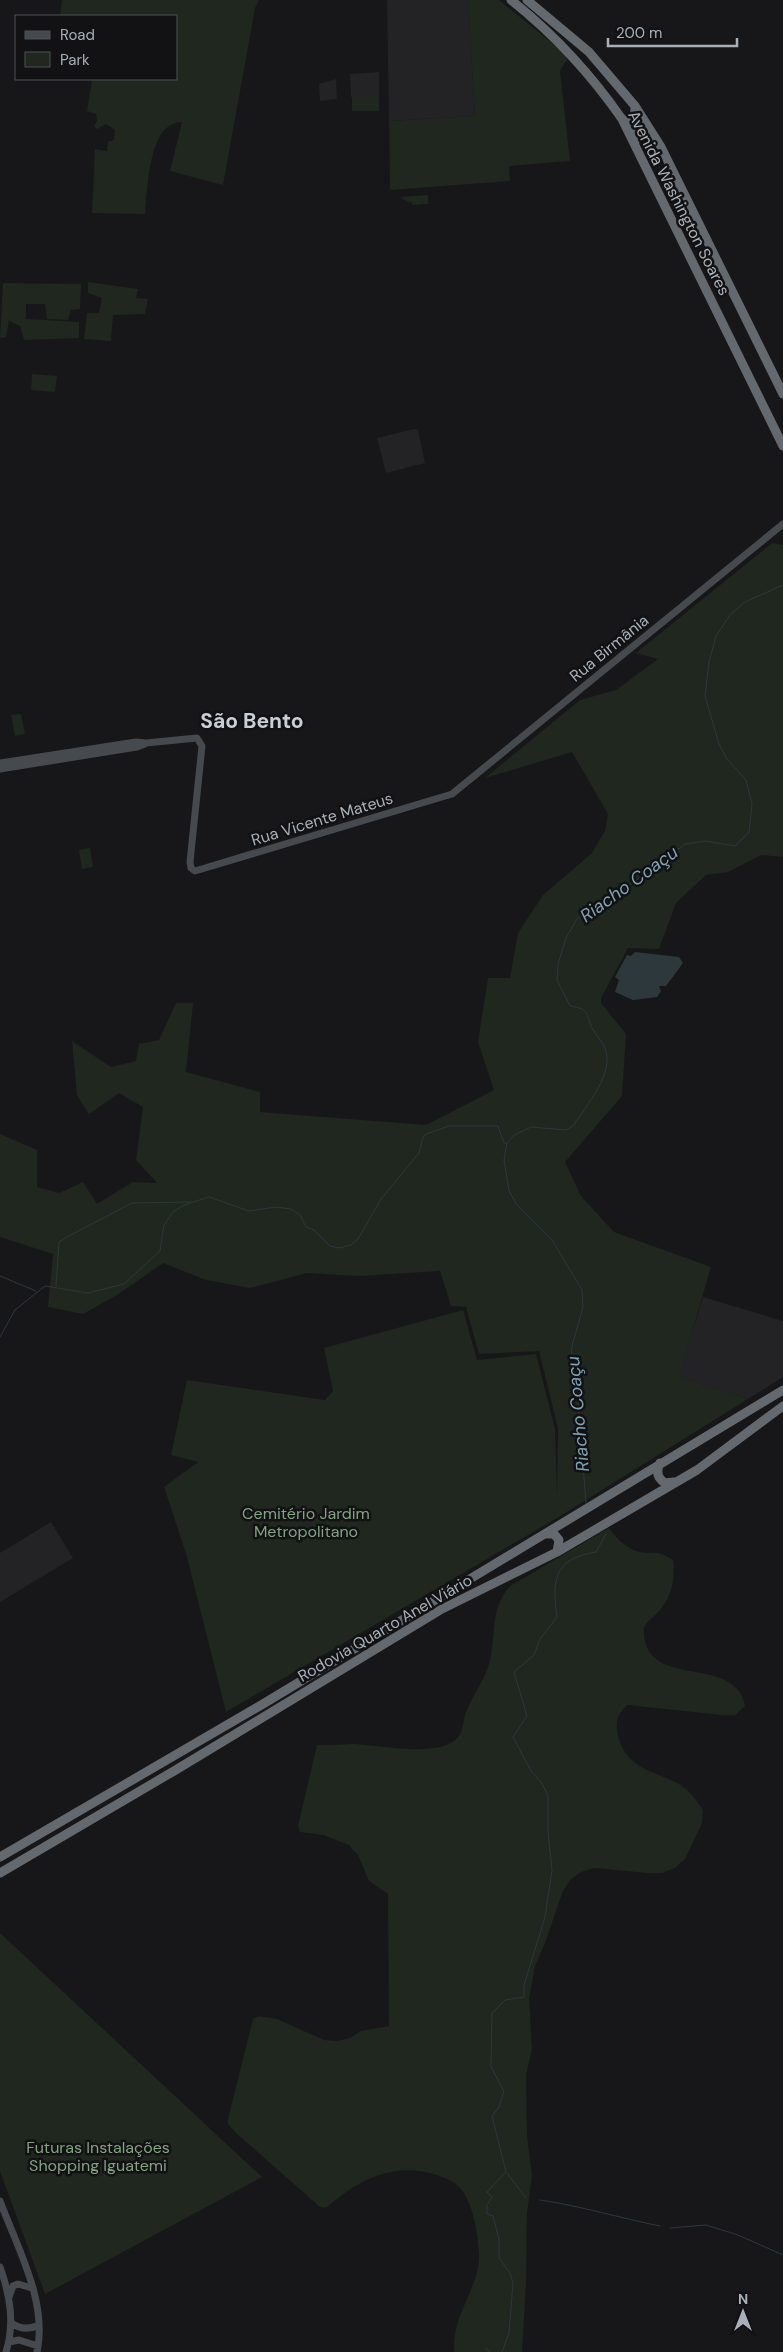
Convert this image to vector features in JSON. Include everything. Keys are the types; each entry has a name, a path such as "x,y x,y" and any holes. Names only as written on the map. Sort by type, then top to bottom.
{"highway":[{"name":"Avenida Washington Soares","path":"511,0 566,47 595,81 622,120 635,142 783,446"},
{"name":"Avenida Washington Soares","path":"527,0 589,52 635,106 652,133 692,207 783,394"},
{"path":"622,120 634,122 635,106"},
{"path":"635,142 635,132 639,128 652,133"},
{"name":"Rodovia Quarto Anel Viário","path":"0,1857 96,1803 783,1390"},
{"name":"Rodovia Quarto Anel Viário","path":"0,1873 442,1609 557,1552 697,1470 783,1406"},
{"path":"660,1463 657,1471 660,1478 666,1483 675,1482"},
{"path":"545,1534 554,1534 559,1540 557,1552"},
{"path":"161,1764 168,1774"},
{"path":"96,1803 103,1812"}],"street":[{"name":"Rua Birmânia","path":"452,794 783,524"},
{"name":"Rua Vicente Mateus","path":"146,743 192,738 196,738 201,743 190,862 192,870 200,871 452,794"},
{"path":"0,763 136,742 146,743"},
{"path":"0,769 137,747 146,743"},
{"path":"0,2201 32,2288 39,2325 37,2349 19,2340 9,2342"},
{"path":"0,2267 9,2297 11,2323 6,2352"},
{"path":"9,2297 13,2286 18,2284 32,2288"},
{"path":"11,2323 18,2327 28,2328 39,2325"}],"shaded area":[{"path":"387,0 468,0 475,116 389,121"},
{"path":"379,72 379,97 351,97 350,74"},
{"path":"336,79 337,99 320,101 319,84"},
{"path":"414,429 418,430 425,463 386,473 377,438"},
{"path":"635,952 679,957 683,963 666,986 659,986 661,991 657,997 633,1000 615,992 619,980 615,977 627,955 631,956"},
{"path":"703,1297 783,1321 783,1377 748,1399 678,1377"},
{"path":"51,1522 73,1558 0,1602 0,1553"}],"green space":[{"path":"62,0 259,0 255,8 223,185 170,171 182,122 171,125 162,133 156,145 149,174 145,214 92,213 95,149 107,151 108,142 114,140 115,130 106,124 97,129 94,126 97,121 96,114 87,111 92,80 178,80 178,15 60,15"},
{"path":"468,0 499,0 569,57 560,70 570,161 509,166 510,181 390,190 389,121 475,116"},
{"path":"352,97 379,97 379,111 352,111"},
{"path":"428,195 428,204 412,205 412,201 410,203 400,197"},
{"path":"88,282 138,289 136,298 148,299 145,314 113,315 111,341 84,339 87,313 99,313 102,298 88,293"},
{"path":"3,283 81,284 80,309 71,310 68,320 47,319 45,304 26,304 26,319 79,322 79,338 24,340 20,326 9,321 6,337 0,338"},
{"path":"32,374 57,376 55,392 31,390"},
{"name":"Cemitério Jardim Metropolitano","path":"772,543 783,545 783,857 761,855 728,872 706,875 676,903 659,949 628,948 601,998 601,1003 626,1034 622,1096 565,1162 581,1196 614,1232 711,1267 679,1377 748,1399 557,1518 226,1712 187,1557 164,1487 198,1462 171,1455 187,1380 325,1400 333,1391 324,1348 463,1310 477,1360 536,1354 555,1429 557,1495 558,1428 539,1351 479,1354 466,1307 451,1306 440,1271 358,1276 307,1273 250,1288 206,1280 163,1263 117,1295 83,1314 48,1307 53,1254 0,1237 0,1134 37,1150 37,1187 59,1193 83,1182 97,1204 133,1182 157,1183 136,1160 143,1107 119,1093 89,1114 77,1095 72,1041 111,1067 136,1061 139,1044 159,1040 176,1003 193,1003 186,1072 260,1092 260,1112 426,1125 494,1090 478,1042 488,978 510,978 518,933 543,895 592,853 605,831 608,814 572,752 485,778 580,700 616,690 658,659 636,653"},
{"path":"21,714 25,734 15,736 11,715"},
{"path":"90,848 93,867 82,869 79,850"},
{"path":"609,1528 628,1547 636,1551 658,1553 673,1560 674,1572 669,1595 661,1609 644,1627 646,1645 653,1656 664,1664 722,1679 734,1686 745,1706 735,1715 722,1715 627,1705 619,1716 617,1723 618,1736 623,1749 637,1765 686,1789 703,1810 702,1823 685,1859 675,1868 662,1873 648,1873 594,1868 581,1872 570,1880 563,1891 535,1966 529,1999 532,2049 526,2075 527,2135 532,2176 527,2213 526,2284 522,2352 454,2352 456,2329 474,2282 479,2263 476,2228 465,2194 460,2188 437,2175 421,2171 391,2172 377,2176 351,2189 326,2208 320,2207 236,2133 228,2124 228,2119 253,2019 258,2016 277,2019 324,2040 337,2041 350,2038 361,2031 389,2026 388,1894 369,1881 358,1855 349,1845 323,1835 300,1832 298,1826 317,1745 351,1744 424,1749 450,1743 461,1733 470,1703 487,1670 497,1610 504,1594 510,1586"},
{"name":"Futuras Instalações Shopping Iguatemi","path":"0,1933 262,2177 45,2294 0,2171"}],"waterway":[{"name":"Riacho Coaçu","path":"586,1503 577,1389 570,1370 572,1346 583,1307 582,1290 552,1240 517,1205 509,1191 504,1160 507,1143 514,1135 531,1127 566,1130 574,1125 603,1079 607,1058 605,1048 592,1028 584,1010 570,1006 557,980 558,964 566,938 577,919 591,911 606,896 649,873 685,844 705,841 735,846 749,832 752,804 746,780 727,759 719,744 705,696 709,662 716,636 730,615 745,602 783,585"},
{"path":"0,1337 15,1310 45,1286 88,1293 124,1284 160,1251 164,1225 173,1212 184,1205 209,1197 249,1211 276,1207 291,1209 300,1215 306,1227 314,1230 330,1246 339,1248 351,1245 358,1239 381,1199 419,1153 423,1137 426,1134 449,1126 498,1126 504,1143 507,1143"},
{"path":"56,1286 59,1242 67,1237 132,1203 191,1202"},
{"path":"0,1276 36,1291"},
{"name":"Riacho Coaçu","path":"502,2352 509,2333 513,2283 510,2273 499,2258 499,2239 493,2216 487,2214 487,2205 492,2197 487,2192 506,2172 492,2116 499,2107 504,2091 491,2067 492,2013 505,2000 524,1997 524,1985 545,1917 552,1870 548,1832 548,1795 541,1782 531,1771 513,1737 527,1716 514,1672 534,1655 540,1639 557,1617 555,1592 558,1573 571,1560 596,1552 606,1534"},
{"path":"507,2173 526,2198"},
{"path":"540,2200 660,2226"},
{"path":"670,2228 706,2225 738,2235 783,2255"},
{"name":"Riacho Coaçu","path":"485,2348 490,2352"}],"district":[{"name":"São Bento","path":"252,721"}]}
